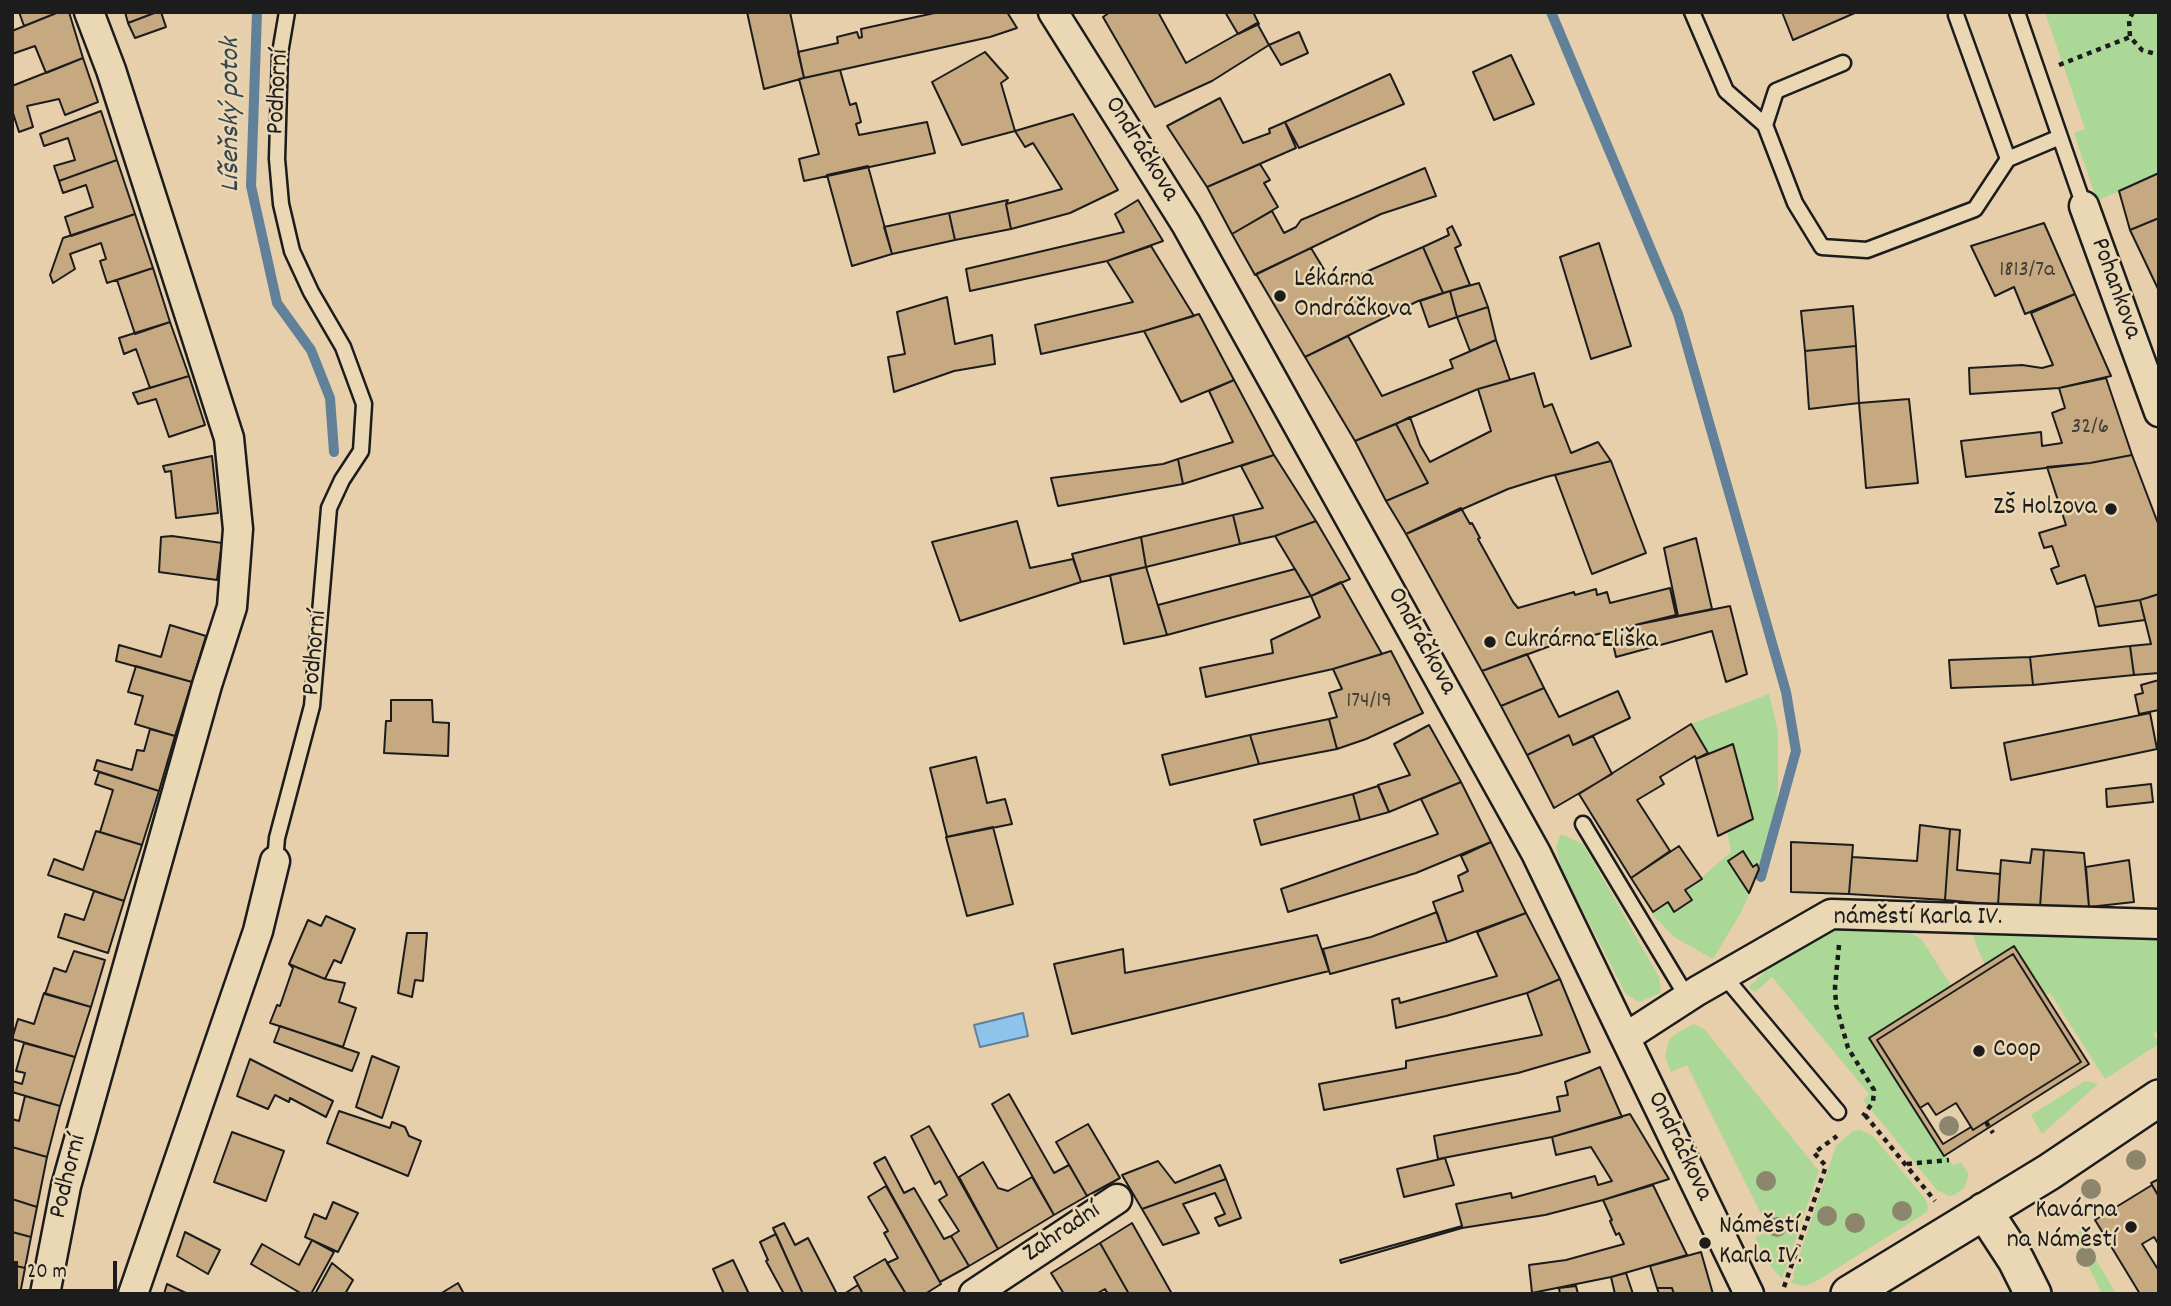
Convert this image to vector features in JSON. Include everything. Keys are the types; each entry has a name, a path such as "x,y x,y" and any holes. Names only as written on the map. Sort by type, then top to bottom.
{"street":[{"name":"Podhorní","path":"45,1294 66,1186 207,685 232,607 238,529 229,438 111,71 89,12"},
{"name":"Ondráčkova","path":"1053,12 1186,224 1536,853 1749,1294"},
{"name":"Pohankova","path":"2084,206 2159,412"},
{"name":"Podhorní","path":"133,1294 258,931 275,861"},
{"name":"náměstí Karla IV.","path":"1626,1037 1687,997 1831,914 2159,924"},
{"path":"1849,1294 2049,1172 2159,1098"},
{"name":"Zahradní","path":"974,1294 1116,1199"},
{"path":"1984,1211 2016,1260 2033,1294"}],"lane":[{"name":"Podhorní","path":"275,861 280,825 312,706 329,508 342,480 361,451 364,404 343,347 311,292 292,251 281,204 276,159 280,52 287,12"},
{"path":"1692,12 1726,91 1765,125 1795,203 1822,247 1867,250 1975,209 2008,159 2060,137"},
{"path":"2017,12 2084,206"},
{"path":"1956,15 2008,159"},
{"path":"1765,125 1776,91 1843,63"},
{"path":"1584,824 1687,997"},
{"path":"1733,971 1838,1112"}],"path":[{"path":"2133,12 2129,20 2130,37 2142,50 2159,55"},
{"path":"2038,73 2130,37"},
{"path":"1841,914 1836,1005 1848,1048 1874,1090 1873,1102 1865,1115 1940,1206"},
{"path":"1986,1122 1993,1133"},
{"path":"1784,1287 1826,1166 1814,1153"},
{"path":"1906,1164 1949,1160"}],"green space":[{"path":"2045,12 2159,12 2159,173 2097,201 2074,133 2085,129"},
{"path":"1769,694 1778,732 1778,787 1773,842 1740,914 1713,959 1674,937 1652,914 1669,902 1675,913 1692,901 1686,891 1731,852 1727,831 1753,819 1733,744 1708,753 1691,724"},
{"path":"1561,834 1583,844 1659,977 1661,993 1639,1002 1626,994 1562,870 1556,846"},
{"path":"1836,923 1901,926 1922,940 1952,987 1872,1039 1953,1166 1961,1162 1969,1175 1964,1188 1956,1194 1949,1196 1937,1190 1863,1100 1869,1094 1772,977 1755,992 1750,989 1786,952"},
{"path":"1972,929 2159,940 2159,1030 2153,1034 2157,1045 2105,1079 2050,993 2043,997 1986,967"},
{"path":"1694,1024 1705,1030 1819,1171 1782,1279 1767,1262 1755,1237 1769,1230 1687,1065 1671,1072 1665,1057 1669,1040"},
{"path":"2085,1081 2098,1084 2042,1134 2031,1115"},
{"path":"1860,1130 1873,1136 1926,1200 1927,1212 1815,1282 1805,1286 1790,1283 1795,1278 1793,1275 1836,1146 1853,1131"},
{"path":"2081,1230 2116,1294 2102,1294 2073,1235"}],"water":[{"path":"1023,1013 1028,1036 980,1047 974,1025"}],"building":[{"path":"19,12 59,12 24,26"},
{"path":"59,12 69,12 83,58 46,73 35,46 12,54 12,31"},
{"path":"125,12 157,12 128,23"},
{"path":"161,12 166,27 135,38 128,23"},
{"path":"747,12 790,12 804,78 764,89"},
{"path":"939,12 1007,12 1017,28 990,37 804,78 798,52 838,43 837,37 857,32 859,38 862,37 861,29"},
{"path":"1110,12 1158,12 1186,63 1257,23 1269,45 1212,81 1155,107 1103,17"},
{"path":"1225,12 1253,12 1259,24 1238,34"},
{"path":"1782,12 1857,12 1793,40"},
{"path":"1299,32 1308,53 1281,65 1269,45"},
{"path":"985,52 1008,78 1001,83 1015,131 962,145 932,82"},
{"path":"1511,55 1534,104 1494,120 1473,72"},
{"path":"83,58 98,102 65,115 59,99 27,106 33,127 19,132 12,110 12,86"},
{"path":"840,70 850,105 856,103 861,122 856,124 859,135 927,122 935,153 804,181 799,159 819,154 799,79"},
{"path":"1390,74 1404,104 1299,148 1285,122"},
{"path":"1220,98 1243,143 1270,133 1269,129 1285,122 1296,148 1207,187 1167,126"},
{"path":"101,111 117,160 59,181 54,166 75,160 68,138 44,146 40,134"},
{"path":"1073,114 1118,190 1070,213 1011,229 1006,204 1062,189 1033,143 1025,147 1015,131"},
{"path":"117,160 135,214 71,236 65,217 93,207 86,185 63,193 59,181"},
{"path":"1260,164 1270,180 1264,183 1278,207 1232,234 1207,187"},
{"path":"868,166 892,254 852,266 827,175"},
{"path":"1425,168 1436,196 1381,214 1255,275 1232,234 1272,211 1284,233 1296,227 1301,220"},
{"path":"2159,173 2159,218 2130,230 2119,191"},
{"path":"1008,200 1006,204 1011,229 955,240 949,213"},
{"path":"1138,200 1163,241 1107,261 970,291 966,269 1124,232 1115,214"},
{"path":"949,213 955,240 892,254 884,227"},
{"path":"135,214 153,268 107,283 100,261 106,259 101,243 70,254 75,269 53,283 50,275 63,238"},
{"path":"2159,218 2159,291 2130,230"},
{"path":"2044,223 2075,294 2025,314 2014,287 1995,296 1971,246"},
{"path":"1452,226 1461,245 1455,248 1470,285 1443,293 1423,247 1449,235 1447,229"},
{"path":"1599,243 1631,346 1591,359 1560,257"},
{"path":"1151,246 1194,316 1144,331 1041,354 1035,325 1133,302 1107,261"},
{"path":"1423,247 1443,293 1418,301 1305,357 1256,274 1311,248 1334,286"},
{"path":"153,268 170,322 135,334 117,280"},
{"path":"1479,283 1488,307 1457,317 1450,291"},
{"path":"1450,291 1457,317 1429,327 1420,301"},
{"path":"2075,294 2111,376 2059,388 1970,394 1969,368 2022,365 2042,368 2053,365 2031,313"},
{"path":"947,297 955,344 992,335 995,364 954,371 894,392 888,357 905,354 897,312"},
{"path":"1853,306 1856,346 1805,351 1801,311"},
{"path":"1488,307 1496,340 1470,351 1457,317"},
{"path":"1199,314 1234,380 1181,402 1144,331"},
{"path":"170,322 189,376 150,388 136,349 124,354 119,338"},
{"path":"1348,336 1382,396 1453,368 1450,360 1496,340 1510,380 1478,389 1355,441 1305,357"},
{"path":"1856,346 1859,403 1809,409 1805,351"},
{"path":"1534,373 1544,407 1552,404 1571,453 1598,442 1611,461 1508,489 1406,534 1386,501 1428,483 1396,424 1410,417 1420,445 1430,462 1491,431 1478,389"},
{"path":"189,376 205,425 169,437 156,399 138,404 133,393"},
{"path":"2106,378 2132,455 2090,463 1966,477 1961,441 2041,432 2042,446 2062,443 2052,413 2065,408 2059,388"},
{"path":"1234,380 1274,455 1183,484 1178,459 1233,442 1209,391"},
{"path":"1909,399 1918,483 1866,488 1859,403"},
{"path":"1396,424 1428,483 1386,501 1355,441"},
{"path":"1274,455 1316,521 1275,536 1240,544 1233,515 1263,508 1241,466"},
{"path":"2132,455 2159,526 2159,594 2095,607 2085,575 2057,584 2051,569 2059,566 2052,546 2044,548 2039,533 2066,525 2047,467"},
{"path":"212,456 218,513 176,518 171,471 165,472 163,466"},
{"path":"1178,459 1183,484 1058,506 1051,478 1163,464"},
{"path":"1611,461 1646,553 1592,574 1555,475"},
{"path":"1461,508 1470,524 1472,523 1480,538 1478,539 1518,608 1574,592 1575,595 1596,589 1597,595 1607,592 1610,603 1670,588 1676,615 1553,645 1482,671 1406,534"},
{"path":"1233,515 1240,544 1146,567 1141,537"},
{"path":"1017,521 1030,568 1073,559 1081,582 960,621 932,542"},
{"path":"1316,521 1350,579 1311,596 1275,536"},
{"path":"161,537 222,543 217,580 159,572"},
{"path":"1141,537 1146,567 1081,582 1072,554"},
{"path":"1696,538 1712,609 1678,616 1664,548"},
{"path":"1146,567 1167,635 1124,644 1110,575"},
{"path":"1295,569 1311,596 1167,635 1158,605"},
{"path":"1341,582 1382,654 1333,669 1206,697 1200,668 1273,653 1271,640 1320,617 1311,596"},
{"path":"2159,594 2159,673 2134,675 2130,646 2151,644 2140,600"},
{"path":"2140,600 2145,620 2099,626 2095,607"},
{"path":"1730,606 1747,674 1726,682 1712,631 1616,657 1610,630"},
{"path":"170,625 206,636 192,682 116,661 119,645 161,657"},
{"path":"2130,646 2134,675 2033,685 2030,657"},
{"path":"1391,651 1423,713 1337,749 1329,719 1337,717 1329,693 1342,689 1333,669"},
{"path":"1527,654 1544,688 1501,706 1482,671"},
{"path":"2030,657 2033,685 1951,688 1949,660"},
{"path":"136,666 192,682 175,736 135,724 143,696 128,692"},
{"path":"2159,680 2159,710 2139,714 2135,695 2143,693 2141,685"},
{"path":"1544,688 1559,717 1618,691 1630,718 1573,745 1569,735 1527,755 1501,706"},
{"path":"391,700 432,700 433,722 449,723 448,756 384,753 386,721 391,721"},
{"path":"2150,713 2157,749 2011,780 2004,743"},
{"path":"1329,719 1337,749 1259,764 1250,735"},
{"path":"1691,724 1708,753 1696,759 1695,756 1660,777 1664,784 1637,800 1670,851 1631,878 1579,794"},
{"path":"1429,725 1461,782 1389,812 1378,785 1410,775 1394,744"},
{"path":"150,729 175,736 159,791 94,770 97,760 132,770 137,750 144,751"},
{"path":"1250,735 1259,764 1170,785 1162,755"},
{"path":"1569,735 1573,745 1593,736 1612,774 1554,808 1527,755"},
{"path":"1733,744 1753,819 1718,836 1696,759"},
{"path":"976,757 987,803 1005,799 1012,824 947,837 930,768"},
{"path":"99,772 159,791 142,845 100,832 113,790 95,784"},
{"path":"1461,782 1491,842 1416,873 1288,912 1281,889 1438,834 1421,799"},
{"path":"2151,784 2153,802 2107,807 2106,789"},
{"path":"1378,786 1389,812 1360,820 1353,794"},
{"path":"1353,794 1360,820 1261,845 1254,820"},
{"path":"1920,825 1950,829 1945,900 1849,894 1852,857 1917,861"},
{"path":"993,827 1013,904 967,916 946,837"},
{"path":"1950,829 1960,830 1957,870 2000,874 1998,905 1945,900"},
{"path":"96,831 142,845 124,901 48,875 54,859 83,870"},
{"path":"1491,842 1526,913 1447,942 1433,902 1463,891 1458,876 1468,871 1461,856"},
{"path":"1791,842 1853,845 1849,894 1791,892"},
{"path":"1679,846 1702,879 1685,890 1692,900 1674,912 1668,902 1653,912 1631,878"},
{"path":"2032,849 2044,850 2040,907 1998,905 2001,860 2030,863"},
{"path":"2044,850 2084,853 2089,907 2040,907"},
{"path":"1743,851 1753,867 1757,864 1759,869 1749,893 1728,861"},
{"path":"2129,860 2134,902 2089,907 2086,867"},
{"path":"94,891 124,901 108,953 58,937 65,914 84,920"},
{"path":"1437,912 1447,942 1330,974 1323,949 1371,937"},
{"path":"1526,913 1560,979 1527,993 1396,1028 1392,1000 1399,998 1400,1003 1497,976 1477,932"},
{"path":"326,916 355,929 341,963 334,960 325,979 289,964 308,920 321,926"},
{"path":"407,933 427,933 423,981 415,980 412,997 398,993"},
{"path":"1317,935 1329,971 1072,1034 1054,964 1123,949 1125,973"},
{"path":"2014,946 2089,1064 1944,1156 1869,1038","holes":["2013,954 2081,1062 1973,1130 1971,1127 1943,1144 1877,1040"]},
{"path":"74,951 105,960 91,1007 45,994 54,968 66,972"},
{"name":"Coop","path":"2013,954 2081,1062 1973,1130 1956,1103 1936,1115 1928,1103 1920,1108 1877,1040"},
{"path":"289,964 325,979 345,983 339,1002 356,1008 343,1047 270,1023 277,1005 280,1006 293,968"},
{"path":"1560,979 1590,1052 1518,1073 1324,1110 1319,1084 1406,1068 1406,1061 1542,1035 1527,993"},
{"path":"44,993 91,1007 75,1057 12,1039 18,1019 34,1024"},
{"path":"280,1026 359,1053 352,1071 274,1042"},
{"path":"24,1043 75,1057 60,1106 12,1092 12,1081 22,1084 25,1073 16,1071"},
{"path":"372,1056 399,1067 382,1118 356,1107"},
{"path":"250,1059 333,1101 326,1117 290,1098 289,1102 275,1095 268,1109 237,1096"},
{"path":"1600,1067 1622,1117 1552,1137 1438,1159 1434,1136 1560,1111 1557,1097 1568,1095 1565,1082"},
{"path":"1009,1094 1054,1173 1069,1165 1087,1196 1054,1215 992,1104"},
{"path":"25,1096 60,1106 47,1157 12,1147 12,1119 19,1121"},
{"path":"339,1111 390,1128 392,1122 405,1127 409,1136 421,1141 408,1176 327,1143"},
{"path":"1630,1114 1669,1179 1545,1215 1462,1228 1341,1263 1340,1260 1462,1226 1456,1204 1511,1193 1512,1198 1595,1176 1598,1185 1612,1181 1591,1147 1556,1155 1552,1137"},
{"path":"1088,1124 1120,1178 1087,1196 1056,1142"},
{"path":"929,1126 998,1249 969,1266 951,1236 959,1231 939,1200 947,1195 940,1181 935,1184 911,1136"},
{"path":"232,1132 284,1151 266,1201 214,1182"},
{"path":"12,1147 47,1157 37,1207 12,1199"},
{"path":"885,1157 904,1193 914,1188 944,1239 951,1236 969,1266 940,1282 874,1163"},
{"path":"1445,1158 1454,1185 1404,1197 1397,1169"},
{"path":"1158,1161 1175,1183 1220,1165 1226,1179 1142,1209 1122,1175"},
{"path":"983,1162 998,1188 1008,1191 1032,1177 1054,1215 998,1249 959,1177"},
{"path":"1226,1179 1241,1218 1219,1226 1215,1218 1225,1214 1215,1193 1183,1204 1199,1233 1163,1245 1142,1209"},
{"path":"2159,1179 2159,1197 2151,1183"},
{"path":"1653,1185 1687,1255 1611,1277 1532,1293 1529,1265 1566,1260 1624,1244 1619,1233 1616,1235 1603,1200"},
{"path":"2152,1185 2159,1197 2159,1245 2154,1237 2142,1244 2159,1271 2159,1294 2140,1294 2095,1220"},
{"path":"886,1186 941,1284 925,1294 906,1294 887,1263 898,1258 884,1233 888,1231 868,1197"},
{"path":"12,1199 37,1207 31,1237 12,1232"},
{"path":"333,1202 358,1213 338,1252 305,1237 314,1214 326,1219"},
{"path":"784,1223 795,1245 808,1238 837,1294 803,1294 773,1228"},
{"path":"1132,1223 1172,1294 1129,1294 1100,1243"},
{"path":"12,1232 31,1237 25,1268 12,1265"},
{"path":"185,1232 220,1250 208,1274 177,1256"},
{"path":"776,1234 803,1294 784,1294 766,1261 768,1260 760,1242"},
{"path":"312,1240 334,1252 311,1294 302,1294 251,1264 262,1244 299,1265"},
{"path":"1100,1243 1129,1294 1108,1294 1105,1289 1096,1294 1064,1294 1051,1273"},
{"path":"1701,1252 1713,1294 1674,1294 1672,1288 1657,1288 1650,1266"},
{"path":"885,1259 906,1294 863,1294 854,1277"},
{"path":"733,1260 749,1294 724,1294 713,1269"},
{"path":"332,1263 353,1280 345,1294 315,1294"},
{"path":"12,1265 25,1268 20,1294 12,1294"},
{"path":"1626,1273 1633,1294 1615,1294 1611,1277"},
{"path":"458,1283 464,1294 440,1294"},
{"path":"167,1284 188,1294 164,1294"},
{"path":"858,1285 863,1294 844,1294"},
{"path":"1576,1286 1578,1294 1560,1294 1559,1288"},
{"path":"1657,1288 1672,1288 1674,1294 1659,1294"}],"waterway":[{"name":"Líšeňský potok","path":"257,12 251,186 277,303 311,350 330,398 334,452"},
{"path":"1551,12 1678,314 1786,692 1796,751 1761,877"}],"place":[{"name":"Lékárna Ondráčkova","path":"1280,296"},
{"name":"ZŠ Holzova","path":"2111,509"},
{"name":"Cukrárna Eliška","path":"1490,642"},
{"name":"Coop","path":"1979,1051"},
{"name":"Kavárna na Náměstí","path":"2131,1227"},
{"name":"Náměstí Karla IV.","path":"1705,1243"}]}
